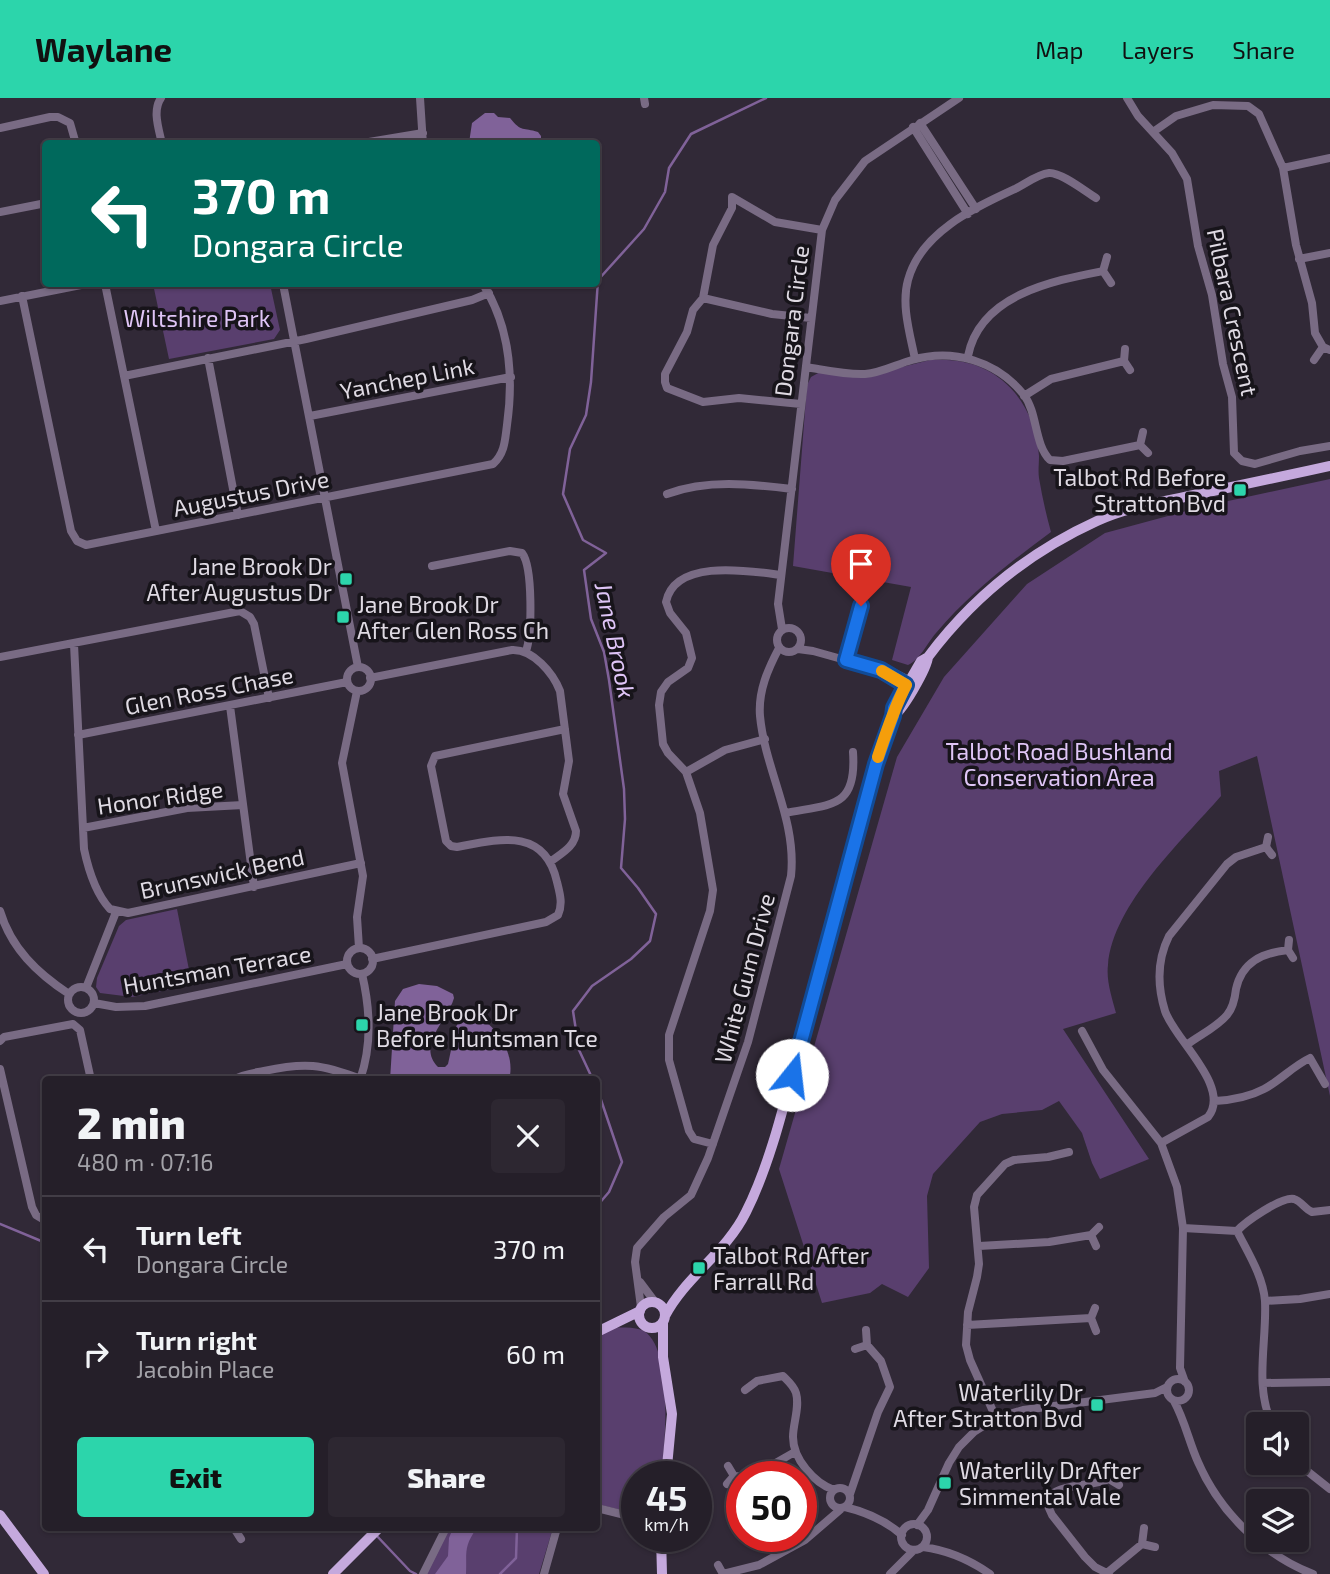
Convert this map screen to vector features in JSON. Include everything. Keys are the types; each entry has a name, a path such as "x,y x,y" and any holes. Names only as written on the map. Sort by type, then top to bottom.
{"main road":[{"path":"602,1329 632,1323 656,1327 682,1289 724,1247 752,1200 785,1099 876,764 893,716 900,712 911,684 927,665 928,657 965,612 995,583 1042,550 1098,521 1152,504 1330,466"},
{"path":"602,1329 647,1303 657,1303 682,1289"},
{"path":"657,1303 664,1319 663,1357 672,1414 668,1461"},
{"path":"640,1309 640,1318 663,1357"},
{"path":"0,1516 44,1574"},
{"path":"333,1574 376,1531"},
{"path":"661,1552 662,1574"}],"street":[{"path":"161,98 156,113 161,140"},
{"path":"421,98 423,140"},
{"name":"Dongara Circle","path":"786,629 778,610 781,575 822,230 835,200 853,173 865,161 958,98"},
{"name":"Pilbara Crescent","path":"1127,98 1138,117 1172,152 1187,178 1198,246 1212,295 1223,364 1232,397 1234,453 1242,461 1255,464 1300,451 1330,446"},
{"path":"1153,132 1176,116 1201,107 1226,104 1248,106 1259,114 1283,168 1299,259 1312,303 1315,333 1327,348 1314,360"},
{"path":"0,128 58,117 70,123 75,140"},
{"path":"916,125 972,211"},
{"path":"381,140 423,133"},
{"path":"1283,168 1330,158"},
{"path":"915,359 905,304 909,277 918,257 931,240 972,211 1049,173 1060,176 1096,198"},
{"path":"801,404 739,398 703,402 673,392 667,388 665,382 666,374 687,332 693,310 703,298 713,245 732,208 732,197 775,222 822,230"},
{"path":"0,212 42,204"},
{"path":"1299,259 1330,253"},
{"path":"1107,257 1103,271 1111,283"},
{"path":"968,356 970,346 981,328 1009,301 1043,284 1103,271"},
{"path":"0,300 70,287"},
{"path":"106,287 156,531"},
{"path":"284,287 358,667"},
{"name":"Augustus Drive","path":"22,296 74,537 86,545 91,545 493,464 504,448 511,377 505,334 485,287"},
{"path":"124,376 295,341 472,300 489,293"},
{"path":"703,298 772,314 811,318"},
{"path":"1125,349 1124,362 1130,370"},
{"path":"806,367 865,374 915,359 968,356 1002,375 1024,396 1034,418 1042,448 1050,460 1063,461 1140,445"},
{"path":"208,358 238,515"},
{"path":"1024,396 1051,379 1124,362"},
{"name":"Yanchep Link","path":"310,416 511,377"},
{"path":"1140,445 1143,432"},
{"path":"1140,445 1148,453"},
{"path":"667,494 690,487 729,484 792,488"},
{"path":"432,566 510,551 522,553 527,565 531,633 526,652"},
{"path":"713,1144 694,1139 688,1131 668,1053 669,1035 709,911 713,890 700,813 686,772 664,748 659,698 664,686 688,668 692,658 685,633 667,608 667,595 683,580 710,570 730,569 781,575"},
{"path":"846,660 861,606"},
{"path":"0,657 233,612 246,613 254,624 269,698"},
{"path":"786,629 798,632 799,646"},
{"name":"White Gum Drive","path":"640,1309 636,1248 664,1217 691,1195 713,1144 748,1042 791,876 792,850 785,813 760,714 764,681 772,662 782,650 776,638 786,629"},
{"name":"Brunswick Bend","path":"74,644 84,849 89,868 106,905 116,912 128,913 361,863"},
{"path":"782,650 799,646 881,670 911,684"},
{"path":"370,678 512,650 526,652 535,657 558,686 569,767 563,794 576,836 572,845 550,862"},
{"path":"358,667 365,669 370,678 367,688 358,691 351,688 347,682 349,672 358,667"},
{"name":"Glen Ross Chase","path":"78,735 347,682"},
{"path":"358,691 342,763 363,884 356,929 359,948"},
{"path":"230,706 254,887"},
{"path":"372,959 547,922 558,915 561,900 550,862 540,850 511,838 451,846 446,841 431,766 435,755 565,729"},
{"path":"686,772 733,748 765,739"},
{"path":"785,813 845,798 854,774 853,752"},
{"name":"Honor Ridge","path":"83,828 187,808 243,805"},
{"path":"1268,836 1266,847 1272,855"},
{"path":"1161,1143 1208,1117 1213,1111 1215,1101 1209,1083 1188,1044 1165,1012 1159,978 1159,962 1163,949 1169,936 1227,864 1246,853 1266,847"},
{"path":"0,911 4,934 40,973 69,993"},
{"path":"86,988 116,912"},
{"path":"1188,1044 1227,1014 1233,1005 1238,980 1248,965 1266,954 1290,954 1289,940"},
{"path":"359,948 366,950 372,959 369,970 362,974 351,971 347,964 348,955 359,948"},
{"name":"Huntsman Terrace","path":"94,1003 116,1007 145,1006 347,964"},
{"path":"361,1076 369,1038 362,974"},
{"path":"76,988 86,988 92,993 94,1003 87,1012 75,1012 68,1004 69,993 76,988"},
{"path":"0,1041 4,1037 73,1024 80,1030 90,1076"},
{"path":"1082,1031 1103,1070 1161,1143 1177,1187 1183,1228 1180,1368 1188,1391 1184,1399 1183,1417"},
{"path":"1215,1101 1246,1096 1264,1089 1295,1065 1310,1058 1314,1049"},
{"path":"1310,1058 1325,1084"},
{"path":"242,1076 301,1064 353,1076"},
{"path":"0,1069 32,1207 36,1215 42,1219"},
{"path":"996,1418 966,1345 971,1295 977,1277 979,1246 974,1207 977,1195 1005,1164 1014,1160 1069,1152"},
{"path":"1237,1231 1243,1224 1284,1200 1296,1200 1312,1212 1330,1210"},
{"path":"979,1246 1091,1235 1099,1227"},
{"path":"1183,1228 1237,1231"},
{"path":"1237,1231 1262,1282 1265,1301 1263,1383 1268,1412"},
{"path":"1091,1235 1097,1245"},
{"path":"638,1279 657,1303"},
{"path":"1265,1301 1330,1294"},
{"path":"1095,1308 1091,1318 1096,1331"},
{"path":"967,1325 1091,1318"},
{"path":"839,1492 853,1479 890,1387 881,1360 867,1345 866,1330"},
{"path":"855,1349 867,1345"},
{"path":"1180,1368 1170,1384 1172,1400 1183,1417 1197,1460 1223,1505 1254,1538 1298,1568 1313,1574"},
{"path":"749,1373 757,1381"},
{"path":"745,1390 757,1381 783,1377 793,1387 797,1399 793,1438 795,1452 810,1474 839,1492 862,1511 904,1535 908,1548 940,1549 977,1565 990,1574"},
{"path":"890,1574 918,1548 928,1510 949,1463 959,1447 974,1432 996,1418 1023,1410 1155,1393 1170,1384 1185,1382"},
{"path":"1263,1383 1330,1382"},
{"path":"1155,1393 1172,1400 1184,1399"},
{"path":"779,1461 795,1452"},
{"path":"1109,1479 1111,1467"},
{"path":"1309,1472 1330,1489"},
{"path":"1109,1479 1119,1485"},
{"path":"1109,1479 1100,1483 1058,1489 1049,1496 1048,1506 1052,1515 1085,1557 1095,1567 1109,1573 1142,1544 1144,1528"},
{"path":"839,1492 840,1508"},
{"path":"719,1565 723,1574 759,1566 805,1541 840,1508 850,1503 839,1492"},
{"path":"840,1508 862,1511"},
{"path":"600,1509 621,1514"},
{"path":"904,1535 923,1530"},
{"path":"923,1530 940,1549"},
{"path":"236,1531 241,1539"},
{"path":"423,1574 444,1531"},
{"path":"544,1574 557,1531"},
{"path":"898,1565 904,1535"},
{"path":"1142,1544 1155,1547"}],"green space":[{"name":"Wiltshire Park","path":"154,287 271,287 280,330 274,339 169,359"},
{"path":"930,360 959,361 977,366 1002,380 1017,396 1036,435 1039,478 1051,532 976,592 949,618 916,660 908,665 892,660 911,587 793,566 807,385 811,377 820,372 862,377"},
{"name":"Talbot Road Bushland Conservation Area","path":"1330,479 1330,1096 1257,756 1219,771 1221,796 1169,853 1122,919 1108,965 1116,1013 1063,1029 1149,1159 1100,1179 1082,1133 1059,1101 1042,1110 1002,1114 980,1122 933,1174 927,1196 929,1268 908,1297 882,1284 870,1293 822,1303 779,1169 897,757 944,677 1027,584 1105,533 1205,506"},
{"path":"177,909 192,985 132,997 100,993 96,987 97,978 119,926 126,920"},
{"path":"607,1327 640,1329 654,1341 664,1378 662,1461 621,1461 621,1510 600,1505 600,1330"},
{"path":"444,1531 552,1531 539,1574 423,1574"}],"shaded area":[{"path":"485,113 494,113 498,117 510,118 520,128 538,132 541,140 469,140 472,123"},
{"path":"419,984 437,986 453,994 451,1006 436,1032 430,1050 438,1067 448,1064 456,1027 466,1010 485,1021 506,1047 511,1069 510,1076 390,1076 395,1001 403,989"},
{"path":"452,1531 475,1531 468,1545 466,1574 435,1574 448,1556"}],"waterway":[{"name":"Jane Brook","path":"600,278 644,229 665,192 669,168 691,134 766,98"},
{"name":"Jane Brook","path":"591,1076 579,1050 573,1011 592,986 631,959 650,941 656,914 621,868 625,819 624,789 604,652 591,619 584,570 606,553 583,540 563,494 570,449 586,415 598,287"},
{"name":"Jane Brook","path":"600,1097 622,1162 609,1192 600,1202"},
{"path":"0,1224 42,1241"},
{"name":"Jane Brook","path":"500,1574 516,1558 517,1531"},
{"path":"376,1535 416,1574"}],"slow traffic":[{"path":"878,757 894,708 906,685 882,671"}],"place":[{"name":"Talbot Rd Before Stratton Bvd","path":"1240,490"},
{"name":"Jane Brook Dr After Augustus Dr","path":"346,579"},
{"name":"Jane Brook Dr After Glen Ross Ch","path":"343,617"},
{"name":"Jane Brook Dr Before Huntsman Tce","path":"362,1025"},
{"name":"Talbot Rd After Farrall Rd","path":"699,1268"},
{"name":"Waterlily Dr After Stratton Bvd","path":"1097,1405"},
{"name":"Waterlily Dr After Simmental Vale","path":"945,1483"}],"route":[{"path":"792,1075 876,764 894,708 906,685 881,670 846,660 861,606"}]}
